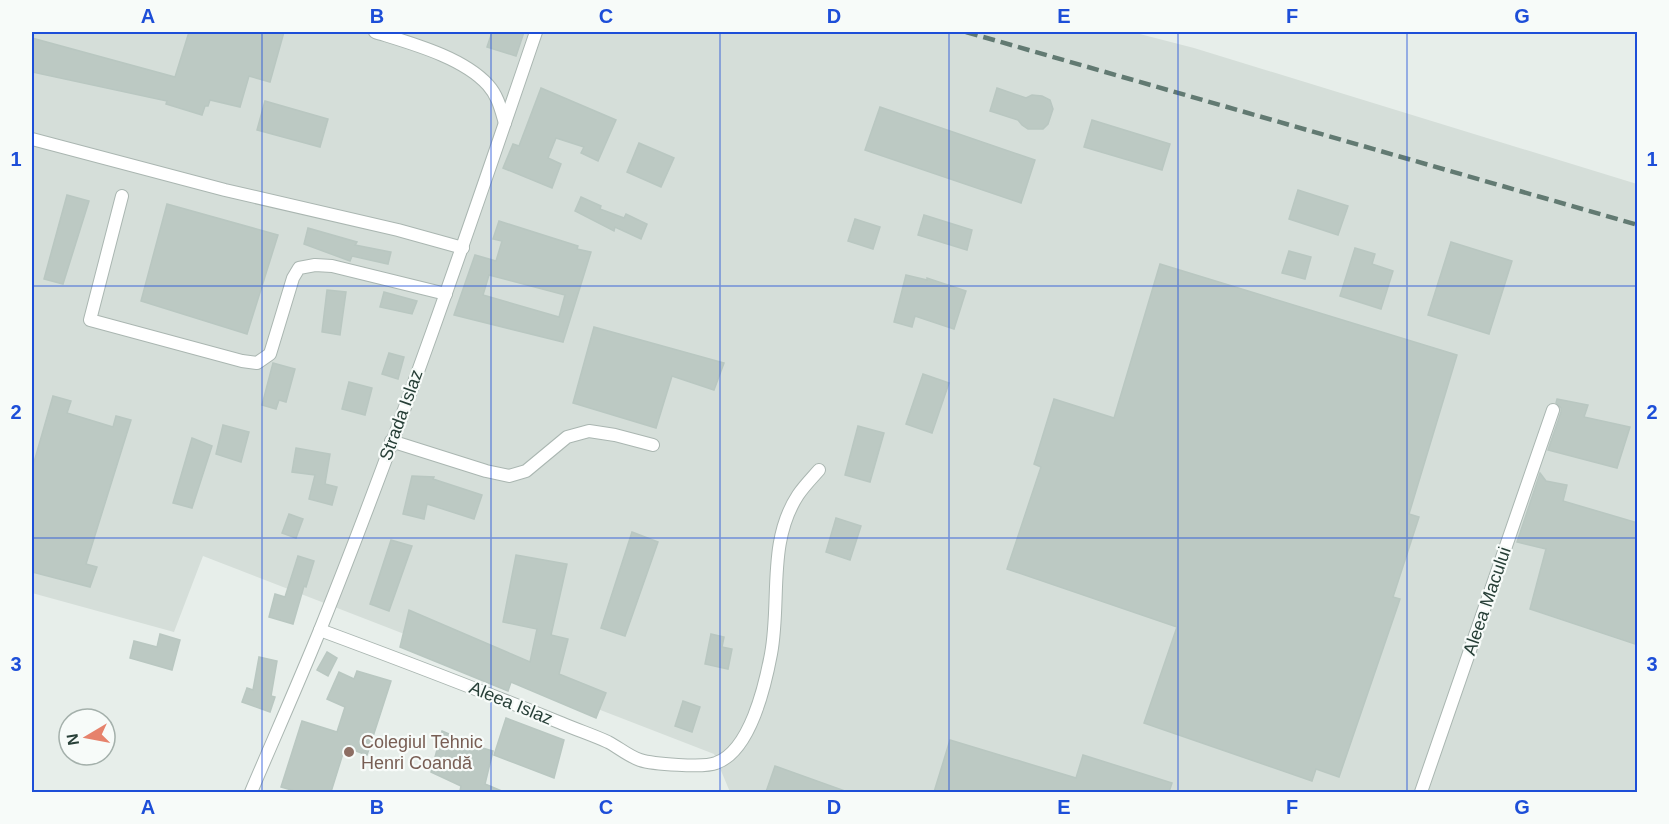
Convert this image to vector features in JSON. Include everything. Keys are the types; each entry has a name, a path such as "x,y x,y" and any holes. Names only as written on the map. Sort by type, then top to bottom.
{"street":[{"path":"375,32 420,46 468,70 488,85 499,102 505,123"},
{"name":"Strada Islaz","path":"251,792 320,630 391,441 463,248 536,32"},
{"path":"32,139 225,190 398,230 463,248"},
{"path":"122,196 90,320 242,362 257,363 270,354 292,278 299,268 315,265 332,266 446,294"},
{"name":"Aleea Macului","path":"1421,792 1553,410"},
{"path":"391,441 509,476 526,471 567,437 589,431 653,445"},
{"name":"Aleea Islaz","path":"320,630 487,693 607,742 640,760 702,766 717,763 740,743 766,683 778,597 777,562 781,533 798,495 819,470"}],"shaded area":[{"path":"32,32 1132,32 1194,48 1637,184 1637,792 730,792 714,754 203,556 174,632 32,593"}],"building":[{"path":"189,32 284,32 270,82 249,76 240,107 210,100 202,115 166,104 167,101 32,72 32,38 175,77"},
{"path":"492,32 524,32 516,56 487,47"},
{"path":"541,88 616,120 598,161 581,153 584,147 556,138 548,158 561,164 552,188 503,168 513,144 519,146"},
{"path":"997,88 1026,98 1032,95 1050,100 1053,109 1048,124 1043,129 1028,129 1018,120 990,111"},
{"path":"265,101 328,119 320,147 257,130"},
{"path":"880,107 1035,160 1021,203 865,150"},
{"path":"1092,120 1170,144 1162,170 1084,147"},
{"path":"639,143 674,158 661,187 627,172"},
{"path":"1298,190 1348,206 1338,235 1289,219"},
{"path":"67,195 89,201 63,284 44,279"},
{"path":"581,197 601,206 600,209 624,218 626,214 647,224 641,239 615,227 614,231 575,211"},
{"path":"167,204 278,235 247,334 141,301"},
{"path":"924,215 972,230 967,250 918,235"},
{"path":"855,219 880,227 873,249 848,241"},
{"path":"499,221 591,252 563,342 454,315 475,255 496,261 502,241 493,239","holes":["489,275 565,295 559,317 483,295"]},
{"path":"308,228 357,242 355,245 391,252 388,264 352,256 350,261 304,244"},
{"path":"1451,242 1512,261 1489,334 1428,315"},
{"path":"1355,248 1375,254 1372,264 1393,271 1381,309 1340,296"},
{"path":"1289,251 1311,257 1305,279 1282,273"},
{"path":"1160,264 1457,355 1409,514 1419,517 1393,597 1400,599 1339,777 1316,769 1312,781 1144,723 1177,627 1007,569 1041,467 1034,464 1054,399 1114,418"},
{"path":"906,275 927,280 927,278 966,291 954,329 915,316 912,327 894,322"},
{"path":"327,290 346,292 340,335 322,332"},
{"path":"384,292 417,301 412,314 380,307"},
{"path":"594,327 724,363 714,390 672,376 656,428 573,403"},
{"path":"389,353 404,357 398,379 382,374"},
{"path":"273,363 295,369 286,402 279,400 276,409 262,405"},
{"path":"923,374 949,383 932,433 906,424"},
{"path":"349,382 372,388 365,415 342,409"},
{"path":"53,396 71,401 67,413 113,427 116,416 131,420 86,564 97,567 90,587 32,572 32,469"},
{"path":"1557,399 1588,405 1584,417 1630,427 1617,468 1548,450 1561,412 1561,408 1556,403"},
{"path":"223,425 249,432 241,462 216,454"},
{"path":"858,426 884,433 870,482 845,475"},
{"path":"192,438 212,446 192,508 173,503"},
{"path":"296,448 330,454 325,484 337,487 332,505 309,499 315,475 292,472"},
{"path":"1540,473 1546,481 1567,485 1563,501 1638,523 1638,645 1530,609 1546,549 1517,542"},
{"path":"412,476 434,477 433,479 482,495 474,519 427,504 424,519 403,514"},
{"path":"289,514 303,519 296,538 282,533"},
{"path":"836,518 861,526 850,560 826,552"},
{"path":"632,532 658,542 625,636 601,628"},
{"path":"391,540 412,546 389,611 370,604"},
{"path":"516,555 567,564 551,635 568,639 559,674 606,693 596,718 511,682 508,691 400,647 409,610 530,662 537,629 503,622"},
{"path":"298,556 314,561 293,624 269,617 275,594 285,597"},
{"path":"160,634 180,640 172,670 130,658 134,641 157,647"},
{"path":"711,634 724,637 722,647 732,649 728,669 705,664"},
{"path":"327,652 337,658 328,676 317,670"},
{"path":"259,657 277,661 271,696 275,697 270,712 242,702 247,688 253,690"},
{"path":"357,671 391,681 367,755 345,747 331,792 298,792 281,787 302,721 337,732 345,707 327,699 339,672 354,679"},
{"path":"683,701 700,707 692,732 675,726"},
{"path":"506,718 564,740 554,778 494,755"},
{"path":"442,731 456,737 455,740 493,751 485,784 504,792 460,791 461,786 431,772"},
{"path":"950,740 1076,778 1083,755 1172,783 1169,792 934,792"},
{"path":"775,766 845,791 766,792"}],"railway":[{"path":"966,32 1638,225"}],"place":[{"name":"Colegiul Tehnic Henri Coandă","path":"349,752"}]}
